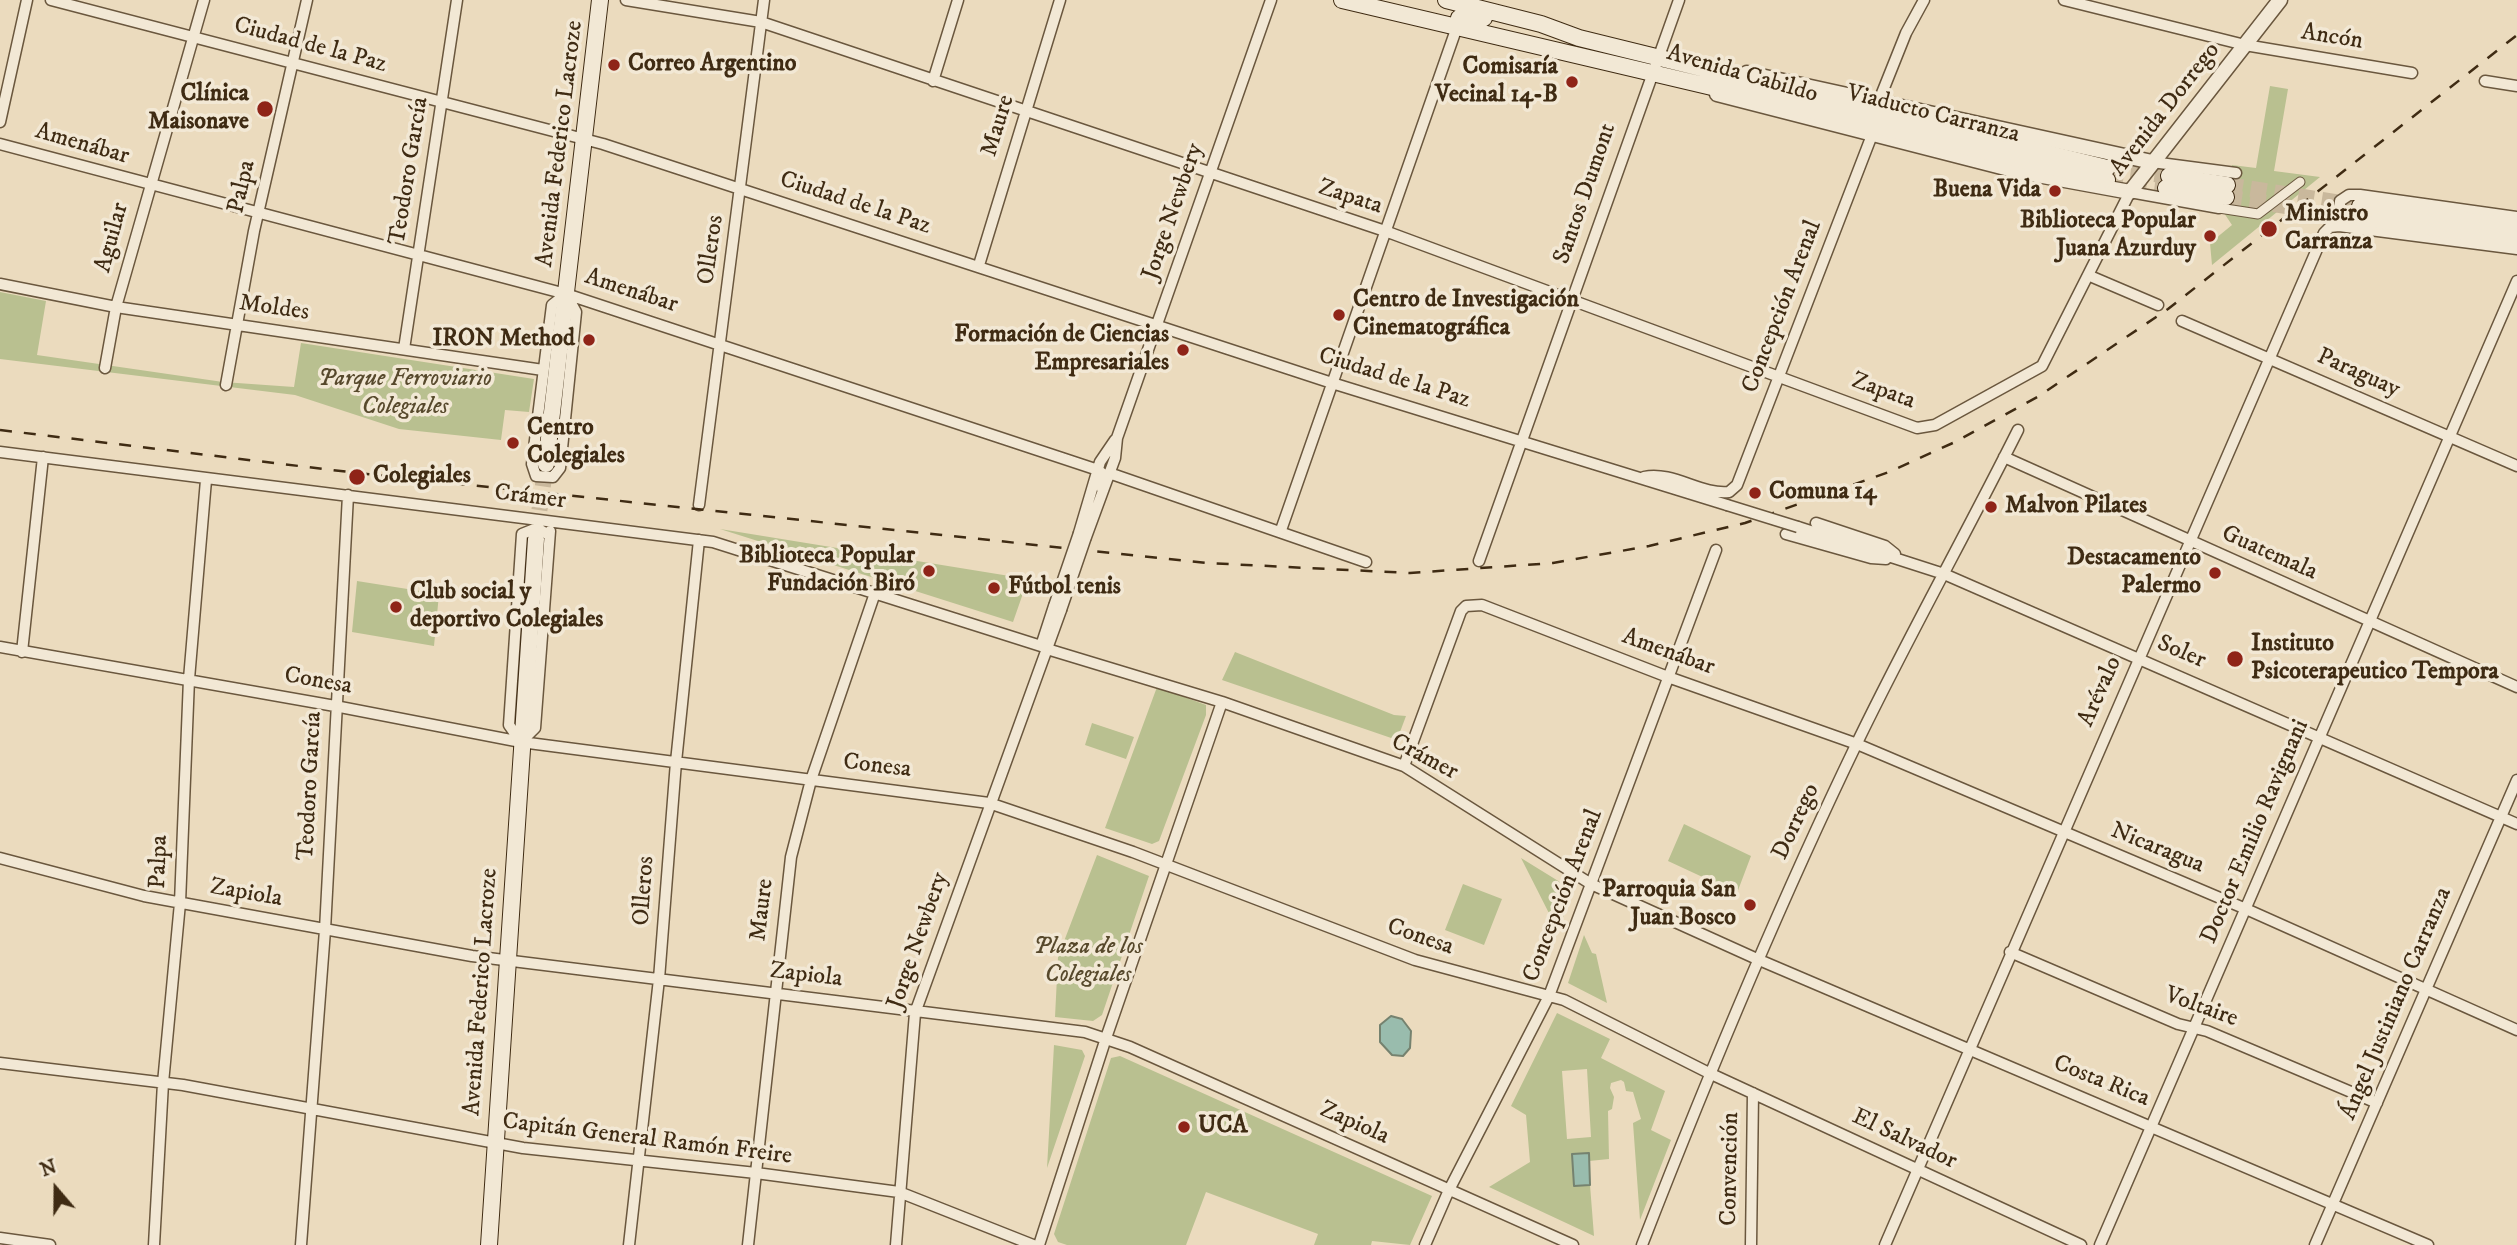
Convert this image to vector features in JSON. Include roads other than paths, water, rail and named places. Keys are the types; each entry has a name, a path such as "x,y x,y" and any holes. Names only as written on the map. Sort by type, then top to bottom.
{"main road":[{"name":"Avenida Federico Lacroze","path":"546,464 600,0"},
{"name":"Avenida Cabildo","path":"1342,0 1665,65"},
{"name":"Avenida Cabildo","path":"1446,0 1541,24 1665,65"},
{"path":"1458,24 1474,15 1578,38"},
{"name":"Viaducto Carranza","path":"1665,65 2107,174"},
{"path":"2167,182 2227,191"},
{"path":"2358,211 2517,227"},
{"path":"2358,211 2517,239"},
{"name":"Avenida Federico Lacroze","path":"489,1245 521,742 542,537"}],"street":[{"path":"0,122 27,0"},
{"name":"Ciudad de la Paz","path":"51,0 583,139 979,265 1332,383 1522,439 1944,574"},
{"name":"Aguilar","path":"105,368 116,307 204,0"},
{"name":"Palpa","path":"226,384 258,214 307,0"},
{"name":"Teodoro García","path":"404,349 457,0"},
{"name":"Zapata","path":"626,0 761,22 1385,231 1917,428 1936,425 2042,366"},
{"name":"Olleros","path":"699,505 742,189 764,0"},
{"path":"933,81 958,0"},
{"name":"Maure","path":"979,265 1060,0"},
{"name":"Jorge Newbery","path":"1104,471 1158,327 1271,0"},
{"name":"Santos Dumont","path":"1479,561 1571,300 1665,65 1679,0"},
{"path":"1878,103 1906,33 1923,0"},
{"name":"Ancón","path":"2064,0 2245,45 2412,73"},
{"name":"Avenida Dorrego","path":"2042,366 2090,276 2130,192 2280,0"},
{"path":"1281,530 1458,24"},
{"name":"Avenida Cabildo","path":"1665,65 1767,76 1878,103 2152,162"},
{"name":"Avenida Cabildo","path":"1665,65 1741,103 2021,172 2130,192"},
{"path":"2485,81 2517,86"},
{"name":"Concepción Arenal","path":"1729,492 1737,485 1872,135"},
{"name":"Amenábar","path":"0,144 149,186 566,294 1281,530 1366,562"},
{"path":"2152,162 2227,191 2258,214 2300,182"},
{"path":"2130,192 2227,191"},
{"path":"2358,211 2517,216"},
{"path":"2358,211 2517,249"},
{"name":"Arévalo","path":"1885,1245 2324,233 2358,211"},
{"path":"2090,276 2158,305"},
{"name":"Doctor Emilio Ravignani","path":"2100,1245 2517,281"},
{"name":"Moldes","path":"0,284 116,307 543,370"},
{"name":"Avenida Federico Lacroze","path":"566,294 576,312 563,442 560,468 553,477 546,478 536,476 532,464 552,305 566,294"},
{"name":"Paraguay","path":"2182,321 2517,466"},
{"name":"Dorrego","path":"1642,1245 1757,959 1857,744 2018,430"},
{"name":"Crámer","path":"0,452 699,540 1222,702 1404,766 1591,884 1757,959"},
{"path":"22,652 43,457"},
{"name":"Guatemala","path":"2004,457 2517,687"},
{"path":"1082,535 1102,489 1104,471"},
{"path":"1082,535 1104,471"},
{"name":"Ciudad de la Paz","path":"1638,478 1665,476 1717,493 1729,492"},
{"name":"Palpa","path":"154,1245 163,1083 180,903 189,679 206,480"},
{"name":"Teodoro García","path":"301,1245 325,930 348,495"},
{"name":"Avenida Federico Lacroze","path":"542,537 556,523"},
{"name":"Ciudad de la Paz","path":"1816,523 1885,546 1903,560"},
{"name":"Ciudad de la Paz","path":"1786,534 1871,558 1903,560"},
{"name":"Jorge Newbery","path":"896,1245 915,1013 1082,535"},
{"name":"Olleros","path":"629,1245 659,979 676,762 699,540"},
{"name":"Concepción Arenal","path":"1425,1245 1449,1190 1549,996 1716,550"},
{"name":"Soler","path":"1944,574 2517,824"},
{"name":"Maure","path":"748,1245 791,857 811,780 875,593"},
{"name":"Amenábar","path":"1404,766 1458,617 1466,606 1482,605 1668,677 1857,744"},
{"name":"Conesa","path":"0,647 189,679 521,742 989,803 1166,864 1415,960 1564,1000 1709,1073"},
{"path":"1039,1245 1105,1038 1222,702"},
{"name":"Nicaragua","path":"1857,744 2246,909 2517,1030"},
{"name":"Ángel Justiniano Carranza","path":"2315,1245 2517,780"},
{"name":"Zapiola","path":"0,858 180,903 507,961 1085,1032 1105,1038 1573,1245"},
{"name":"Voltaire","path":"2010,952 2178,1024 2193,1027 2377,1103"},
{"name":"Costa Rica","path":"1757,959 2428,1245"},
{"name":"Capitán General Ramón Freire","path":"0,1063 163,1083 494,1143 756,1172 899,1192 1032,1245"},
{"name":"El Salvador","path":"1709,1073 2081,1245"},
{"name":"Convención","path":"1751,1245 1753,1093"},
{"path":"0,1238 50,1245"}],"tunnel":[{"path":"2107,168 2169,176"},
{"path":"2107,180 2166,188"},
{"path":"2227,185 2360,206"},
{"path":"2226,197 2358,217"},
{"path":"536,534 546,464"}],"railway":[{"path":"0,430 357,473 1206,563 1410,573 1553,563 1649,546 1745,523 1889,472 1955,442 2039,396 2168,309 2517,35"}],"place":[{"name":"Correo Argentino","path":"614,65"},
{"name":"Comisaría Vecinal 14-B","path":"1572,82"},
{"name":"Clínica Maisonave","path":"265,109"},
{"name":"Buena Vida","path":"2055,191"},
{"name":"Ministro Carranza","path":"2269,229"},
{"name":"Biblioteca Popular Juana Azurduy","path":"2210,236"},
{"name":"Centro de Investigación Cinematográfica","path":"1339,315"},
{"name":"IRON Method","path":"589,340"},
{"name":"Formación de Ciencias Empresariales","path":"1183,350"},
{"name":"Centro Colegiales","path":"513,443"},
{"name":"Colegiales","path":"357,477"},
{"name":"Comuna 14","path":"1755,493"},
{"name":"Malvon Pilates","path":"1991,507"},
{"name":"Biblioteca Popular Fundación Biró","path":"929,571"},
{"name":"Destacamento Palermo","path":"2215,573"},
{"name":"Fútbol tenis","path":"994,588"},
{"name":"Club social y deportivo Colegiales","path":"396,607"},
{"name":"Instituto Psicoterapeutico Tempora","path":"2235,659"},
{"name":"Parroquia San Juan Bosco","path":"1750,905"},
{"name":"UCA","path":"1184,1127"}],"park label":[{"name":"Parque Ferroviario Colegiales","path":"405,394"},
{"name":"Plaza de los Colegiales","path":"1088,962"}]}
